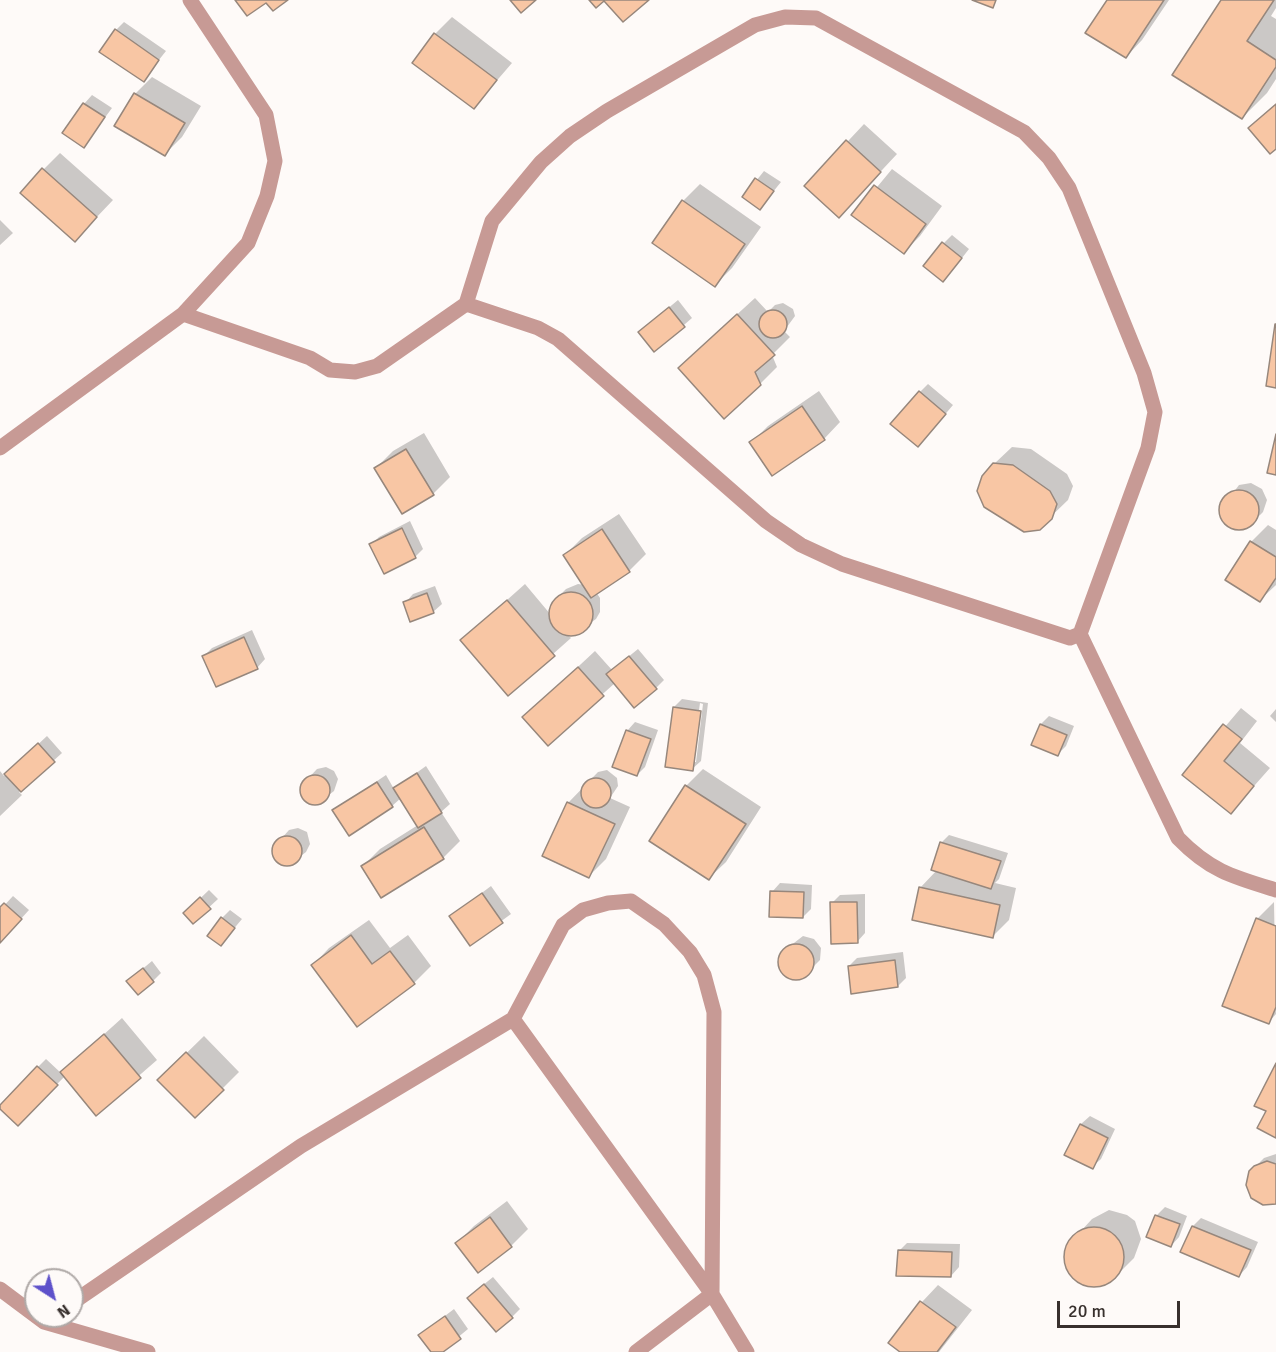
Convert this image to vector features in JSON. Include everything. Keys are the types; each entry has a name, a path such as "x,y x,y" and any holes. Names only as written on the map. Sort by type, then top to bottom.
{"street":[{"path":"0,448 183,314 248,243 267,196 275,161 266,115 190,0"},
{"path":"183,314 310,358 330,370 355,372 377,366 466,304 492,221 541,162 570,136 755,25 785,17 816,18 1024,132 1049,158 1069,189 1144,373 1155,412 1148,448 1080,634 1070,639 842,564 801,545 766,521 558,339 538,328 466,304"},
{"path":"1080,634 1178,838 1200,860 1236,878 1276,891"},
{"path":"84,1295 301,1146 513,1019 563,925 583,910 631,901 664,924 690,952 704,975 714,1012 712,1294"},
{"path":"513,1019 712,1294 747,1352"},
{"path":"0,1288 24,1304"},
{"path":"636,1352 712,1294"},
{"path":"75,1328 148,1352"}],"building":[{"path":"235,0 288,0 273,11 266,3 247,16"},
{"path":"510,0 536,0 521,13"},
{"path":"589,0 649,0 623,22 604,1 596,8"},
{"path":"972,0 996,0 993,8"},
{"path":"1107,0 1164,0 1126,58 1085,33"},
{"path":"1221,0 1274,0 1247,41 1276,60 1276,67 1242,119 1172,75"},
{"path":"115,29 159,60 144,82 99,52"},
{"path":"434,33 497,80 474,109 412,63"},
{"path":"134,93 185,123 165,156 114,126"},
{"path":"83,103 105,117 84,148 62,133"},
{"path":"1276,104 1276,149 1270,154 1248,128"},
{"path":"846,140 881,172 839,218 804,186"},
{"path":"42,168 97,217 75,242 20,193"},
{"path":"755,178 774,191 760,210 742,197"},
{"path":"874,185 926,224 904,254 851,215"},
{"path":"682,200 745,244 715,287 652,243"},
{"path":"942,242 962,258 943,282 923,266"},
{"path":"669,307 685,327 654,352 638,332"},
{"path":"773,310 783,314 787,324 783,334 773,338 763,334 759,324 763,314"},
{"path":"737,314 775,355 755,372 761,385 724,419 678,368"},
{"path":"1276,324 1276,388 1266,386"},
{"path":"919,391 946,414 918,447 890,424"},
{"path":"802,406 825,440 772,476 749,442"},
{"path":"1276,434 1276,475 1267,473"},
{"path":"406,449 434,495 402,514 374,468"},
{"path":"993,463 1013,465 1050,491 1057,504 1052,519 1040,530 1024,532 984,507 977,491 982,476"},
{"path":"1239,490 1253,496 1259,510 1253,524 1239,530 1225,524 1219,510 1225,496"},
{"path":"402,528 416,558 384,574 369,544"},
{"path":"602,529 630,572 591,598 563,555"},
{"path":"1250,541 1276,557 1276,578 1260,602 1225,580"},
{"path":"571,592 580,593 587,598 592,605 592,623 587,630 580,635 571,636 562,635 555,630 550,623 549,614 550,605 555,598 562,593"},
{"path":"427,593 434,613 410,622 403,602"},
{"path":"507,600 555,656 508,696 460,640"},
{"path":"244,637 258,669 216,687 202,656"},
{"path":"629,656 657,689 634,708 606,674"},
{"path":"578,667 604,696 548,746 522,717"},
{"path":"673,707 701,711 693,771 665,767"},
{"path":"1040,724 1067,735 1058,756 1031,745"},
{"path":"1223,724 1242,739 1224,761 1254,786 1231,814 1182,775"},
{"path":"626,730 651,739 637,776 612,767"},
{"path":"38,743 55,762 21,792 4,774"},
{"path":"417,773 442,813 418,828 393,788"},
{"path":"315,775 326,779 330,790 326,801 315,805 304,801 300,790 304,779"},
{"path":"596,778 607,782 611,793 607,804 596,808 585,804 581,793 585,782"},
{"path":"377,782 393,807 349,836 332,810"},
{"path":"685,785 746,824 709,880 649,841"},
{"path":"567,802 615,824 589,878 542,856"},
{"path":"424,827 444,859 381,898 361,866"},
{"path":"287,836 298,840 302,851 298,862 287,866 276,862 272,851 276,840"},
{"path":"940,842 1001,861 991,889 931,870"},
{"path":"919,887 1000,905 993,938 912,920"},
{"path":"770,891 804,892 803,918 769,917"},
{"path":"482,893 503,923 470,946 449,916"},
{"path":"200,897 211,909 193,924 183,913"},
{"path":"830,902 857,902 858,943 831,944"},
{"path":"4,903 22,919 0,943 0,907"},
{"path":"221,917 235,928 221,946 207,936"},
{"path":"1256,918 1276,926 1276,1007 1269,1024 1222,1006"},
{"path":"351,935 372,964 390,951 415,984 357,1027 311,965"},
{"path":"796,944 809,949 814,962 809,975 796,980 783,975 778,962 783,949"},
{"path":"895,960 898,987 851,994 848,966"},
{"path":"143,968 154,982 138,995 126,981"},
{"path":"104,1034 141,1078 96,1116 60,1072"},
{"path":"186,1052 224,1090 195,1118 157,1080"},
{"path":"1276,1063 1276,1138 1257,1128 1266,1111 1254,1106"},
{"path":"37,1066 58,1085 18,1126 0,1109 0,1105"},
{"path":"1080,1124 1108,1138 1093,1169 1064,1155"},
{"path":"1267,1161 1276,1164 1276,1204 1263,1205 1251,1198 1246,1185 1249,1171 1254,1166"},
{"path":"1155,1215 1180,1224 1171,1247 1146,1237"},
{"path":"490,1217 512,1247 478,1273 455,1243"},
{"path":"1192,1226 1251,1250 1239,1277 1180,1252"},
{"path":"1088,1227 1100,1227 1111,1232 1119,1240 1124,1257 1122,1269 1111,1282 1100,1287 1088,1287 1077,1282 1069,1274 1064,1263 1064,1251 1069,1240 1077,1232"},
{"path":"898,1250 952,1252 951,1277 896,1276"},
{"path":"484,1284 513,1318 496,1332 467,1298"},
{"path":"920,1301 956,1327 937,1352 900,1352 888,1343"},
{"path":"445,1316 461,1339 443,1352 431,1352 418,1335"}]}
